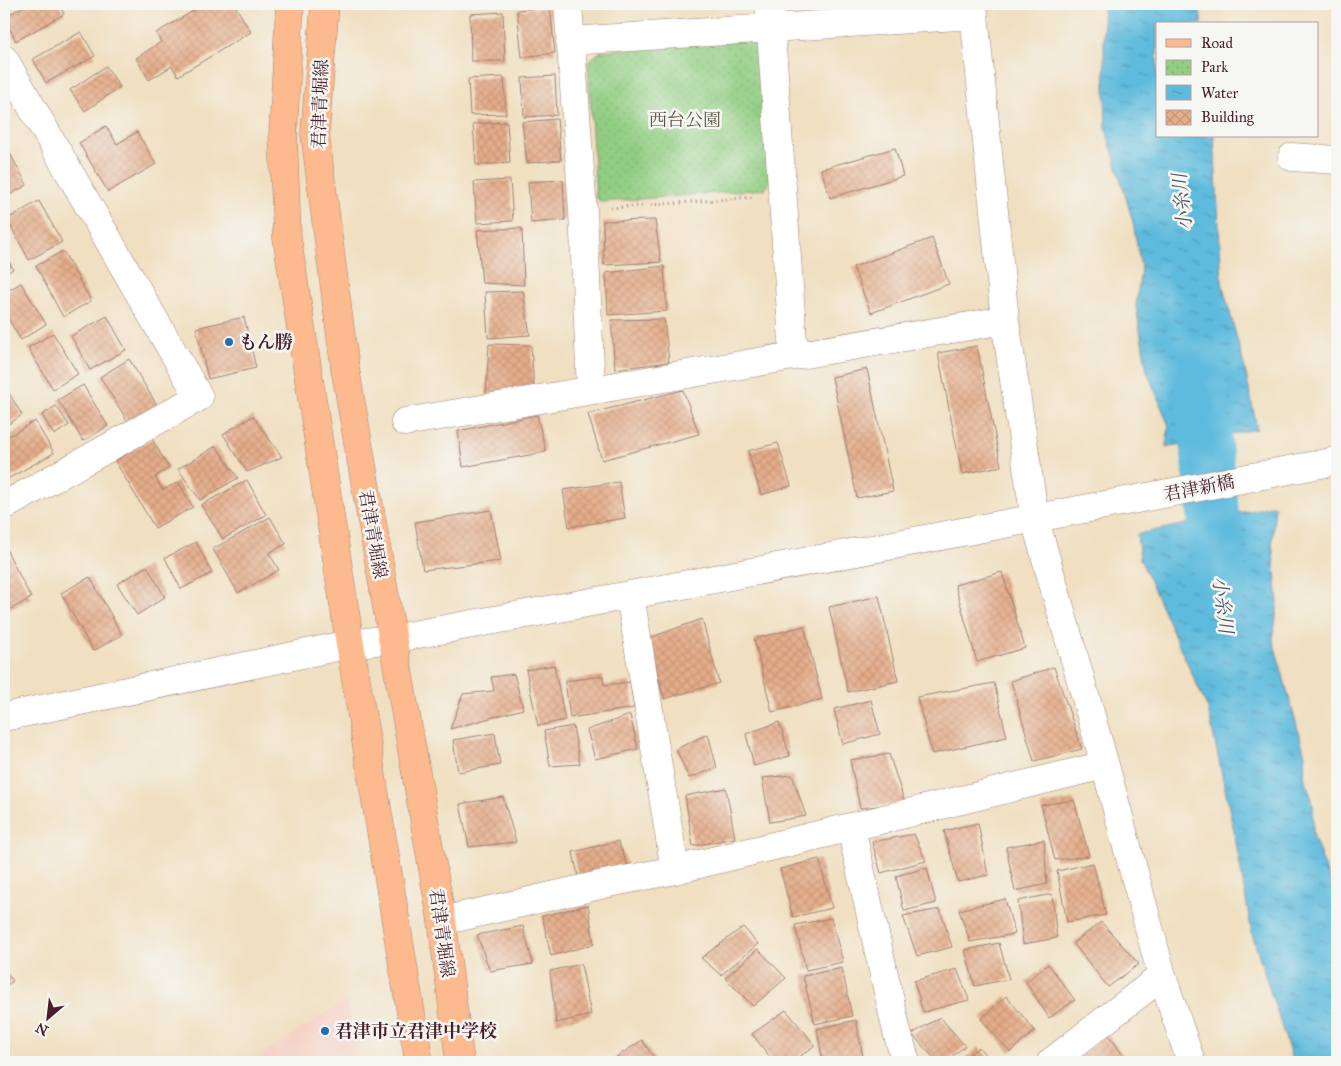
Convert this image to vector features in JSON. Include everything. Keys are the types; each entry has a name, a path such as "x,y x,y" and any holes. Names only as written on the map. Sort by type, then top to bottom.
{"main road":[{"name":"君津青堀線","path":"290,4 283,134 288,238 350,644 419,1062"},
{"name":"君津青堀線","path":"325,4 315,134 345,368 391,639 442,921 460,1062"}],"street":[{"path":"568,4 583,210 591,390"},
{"path":"570,41 770,16 973,9 1005,320 1035,520 1105,765 1162,976 1191,1062"},
{"path":"770,16 794,356"},
{"path":"4,59 198,397 4,506"},
{"path":"1292,157 1337,160"},
{"path":"405,422 1005,320"},
{"name":"君津新橋","path":"4,717 350,644 391,639 1062,515 1337,461"},
{"path":"630,595 675,870"},
{"path":"442,921 604,884 675,870 1105,765"},
{"path":"851,828 897,1032 906,1062"},
{"path":"1051,1062 1162,976"}],"path":[{"path":"583,210 783,195"}],"shaded area":[{"name":"君津市立君津中学校","path":"346,1000 359,1062 250,1062"}],"green space":[{"name":"西台公園","path":"747,38 762,51 770,183 765,189 602,202 596,198 588,62 601,51"}],"water":[{"path":"1103,4 1199,4 1202,22 1156,22 1156,138 1214,138 1222,283 1245,369 1257,429 1166,447 1169,426 1147,371 1136,306 1141,268 1133,222 1106,129"},
{"path":"1275,505 1272,543 1278,602 1273,640 1305,755 1304,777 1313,803 1313,834 1337,901 1337,1062 1293,1062 1252,934 1234,831 1208,709 1140,559 1137,534"}],"pier":[{"path":"1275,502 1278,504 1135,534 1137,531"}],"building":[{"path":"28,4 59,4 64,14 16,41 4,17"},
{"path":"205,4 234,4 251,32 178,76 172,66 149,80 136,58 161,42 156,33"},
{"path":"550,7 555,53 522,57 517,10"},
{"path":"503,12 505,61 471,61 470,14"},
{"path":"81,32 95,56 46,83 33,59"},
{"path":"106,66 120,87 85,111 70,90"},
{"path":"555,76 557,115 524,117 522,78"},
{"path":"504,77 506,114 470,115 468,79"},
{"path":"557,119 561,160 527,163 522,122"},
{"path":"507,122 510,163 476,165 473,124"},
{"path":"106,126 117,144 137,132 156,164 108,192 79,143"},
{"path":"6,146 27,185 4,198 4,147"},
{"path":"895,148 903,176 830,198 821,169"},
{"path":"510,180 513,221 477,223 474,182"},
{"path":"563,180 565,220 531,223 528,182"},
{"path":"39,201 62,242 29,260 7,219"},
{"path":"655,220 661,262 604,265 603,221"},
{"path":"522,228 524,285 482,283 477,230"},
{"path":"932,238 949,284 871,313 853,267"},
{"path":"63,251 91,301 63,317 36,266"},
{"path":"4,253 13,269 4,275"},
{"path":"664,266 667,311 608,315 606,273"},
{"path":"21,283 46,324 21,340 4,312 4,293"},
{"path":"523,291 530,335 488,338 485,292"},
{"path":"107,316 126,350 90,370 71,336"},
{"path":"244,317 256,368 208,379 196,328"},
{"path":"664,319 669,362 615,369 611,320"},
{"path":"53,333 78,374 53,389 28,348"},
{"path":"489,344 531,345 534,391 486,394"},
{"path":"977,346 1001,466 962,474 938,353"},
{"path":"129,359 158,407 130,425 100,377"},
{"path":"867,369 893,491 857,498 832,377"},
{"path":"4,385 22,415 4,427"},
{"path":"83,385 108,426 83,441 58,400"},
{"path":"683,390 699,434 602,460 588,414"},
{"path":"56,406 69,425 54,435 42,415"},
{"path":"537,415 546,452 463,467 458,431"},
{"path":"253,416 282,457 247,472 223,434"},
{"path":"35,421 54,453 4,481 4,439"},
{"path":"152,439 169,468 155,477 163,490 178,482 193,507 155,528 115,461"},
{"path":"778,443 791,486 761,495 748,451"},
{"path":"216,446 238,478 200,500 178,469"},
{"path":"247,480 266,515 223,539 201,505"},
{"path":"619,482 625,518 569,527 563,490"},
{"path":"491,510 501,561 423,570 415,522"},
{"path":"270,517 286,544 269,553 279,570 238,593 213,549"},
{"path":"196,542 212,573 181,589 165,558"},
{"path":"4,545 31,598 4,613"},
{"path":"147,566 165,597 137,615 117,584"},
{"path":"1002,572 1025,648 977,662 955,585"},
{"path":"90,577 122,635 93,651 61,593"},
{"path":"879,596 898,681 848,692 829,607"},
{"path":"702,619 719,683 664,699 649,638"},
{"path":"804,626 822,699 772,712 754,639"},
{"path":"554,665 565,720 538,726 526,670"},
{"path":"1054,667 1082,749 1034,761 1011,681"},
{"path":"514,674 523,709 450,729 463,694 494,691 491,677"},
{"path":"603,676 604,685 630,682 634,708 570,718 565,681"},
{"path":"994,683 1007,737 932,754 917,697"},
{"path":"871,700 880,734 843,744 834,709"},
{"path":"630,715 638,749 595,759 587,730"},
{"path":"779,722 790,756 754,766 746,734"},
{"path":"573,726 580,764 550,766 544,731"},
{"path":"495,733 500,765 458,772 453,740"},
{"path":"708,734 717,768 689,778 676,749"},
{"path":"889,754 905,803 860,808 850,760"},
{"path":"792,775 806,816 770,822 762,778"},
{"path":"726,788 735,838 693,846 685,796"},
{"path":"503,797 516,842 469,847 460,804"},
{"path":"1074,800 1089,856 1055,860 1041,805"},
{"path":"978,823 988,875 958,882 944,831"},
{"path":"914,834 926,861 881,873 872,842"},
{"path":"1044,840 1047,884 1015,891 1006,847"},
{"path":"618,841 629,869 579,881 573,852"},
{"path":"819,859 832,908 793,917 780,869"},
{"path":"1093,863 1106,915 1067,922 1057,871"},
{"path":"927,868 936,903 904,911 896,876"},
{"path":"1052,894 1057,938 1023,944 1018,901"},
{"path":"1005,899 1015,934 970,942 959,910"},
{"path":"588,905 594,944 551,956 542,916"},
{"path":"940,909 952,947 917,956 903,916"},
{"path":"831,918 843,962 806,970 795,925"},
{"path":"1101,922 1139,964 1108,987 1073,943"},
{"path":"523,926 533,964 490,971 477,935"},
{"path":"743,927 758,944 721,975 701,958"},
{"path":"999,943 1009,979 975,986 965,950"},
{"path":"758,949 786,978 753,1006 725,978"},
{"path":"581,964 591,1015 556,1023 550,971"},
{"path":"1048,964 1075,1000 1049,1018 1026,982"},
{"path":"842,968 852,1016 815,1024 803,976"},
{"path":"957,969 969,1000 923,1012 914,981"},
{"path":"4,970 13,981 4,987"},
{"path":"1006,996 1035,1031 1010,1052 981,1019"},
{"path":"786,1010 815,1045 793,1062 774,1062 752,1034"},
{"path":"940,1017 965,1046 945,1062 937,1062 912,1034"},
{"path":"856,1020 864,1062 823,1062 817,1029"},
{"path":"1107,1033 1128,1062 1073,1062"},
{"path":"642,1040 657,1062 609,1062"},
{"path":"979,1047 991,1062 960,1062"}],"waterway":[{"name":"小糸川","path":"1198,367 1221,590"}],"place":[{"name":"もん勝","path":"229,342"},
{"name":"君津市立君津中学校","path":"325,1031"}]}
